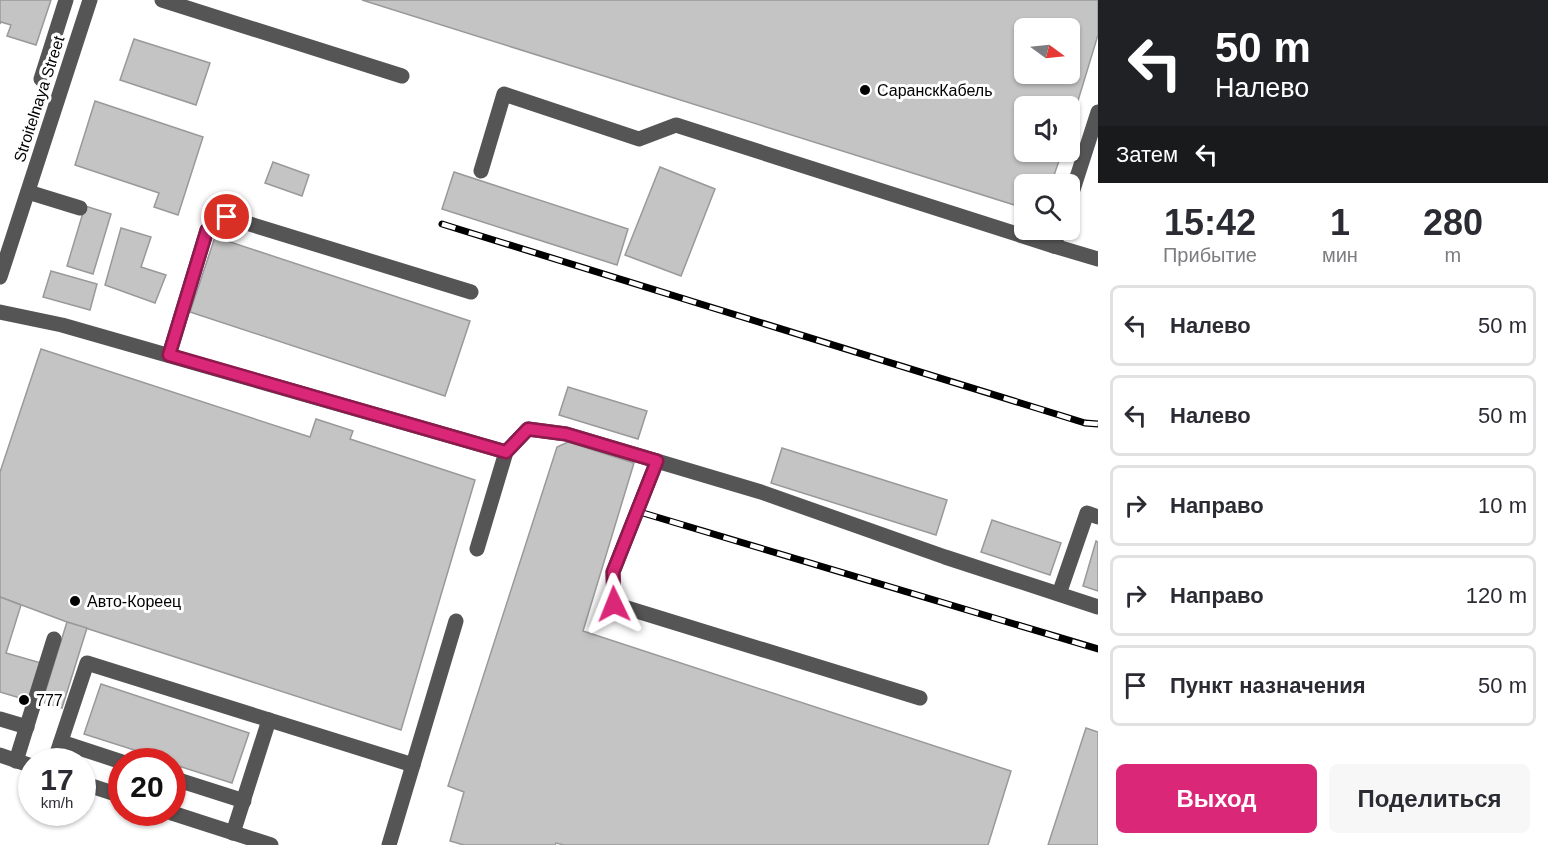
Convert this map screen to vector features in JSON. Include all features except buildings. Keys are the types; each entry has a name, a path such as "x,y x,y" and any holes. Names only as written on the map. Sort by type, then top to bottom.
{"street":[{"path":"41,79 66,0"},
{"name":"Stroitelnaya Street","path":"0,277 90,0"},
{"path":"162,0 402,76"},
{"path":"481,171 504,94 639,139 676,125 1098,259"},
{"path":"1078,174 1098,112"},
{"path":"28,192 80,208"},
{"path":"169,355 207,230 227,217 471,292"},
{"path":"1054,246 1056,240"},
{"path":"0,312 62,325 506,452"},
{"path":"477,549 506,452 528,429 566,434 761,492 945,557 1098,607"},
{"path":"657,461 613,572 614,604 920,698"},
{"path":"1059,594 1087,513 1098,517"},
{"path":"389,845 456,621"},
{"path":"0,755 16,761 54,639"},
{"path":"59,748 87,663 413,765"},
{"path":"0,719 27,727"},
{"path":"233,833 269,720"},
{"path":"61,742 108,757"},
{"path":"186,783 243,801"},
{"path":"186,818 271,845"}],"railway":[{"path":"442,224 1085,423 1098,424"},
{"path":"643,513 1098,649"}],"place":[{"name":"СаранскКабель","path":"865,90"},
{"name":"Авто-Кореец","path":"75,601"},
{"name":"777","path":"24,700"}],"route":[{"path":"227,217 207,230 169,355 506,452 528,429 566,434 657,461 613,572 614,604"}]}
